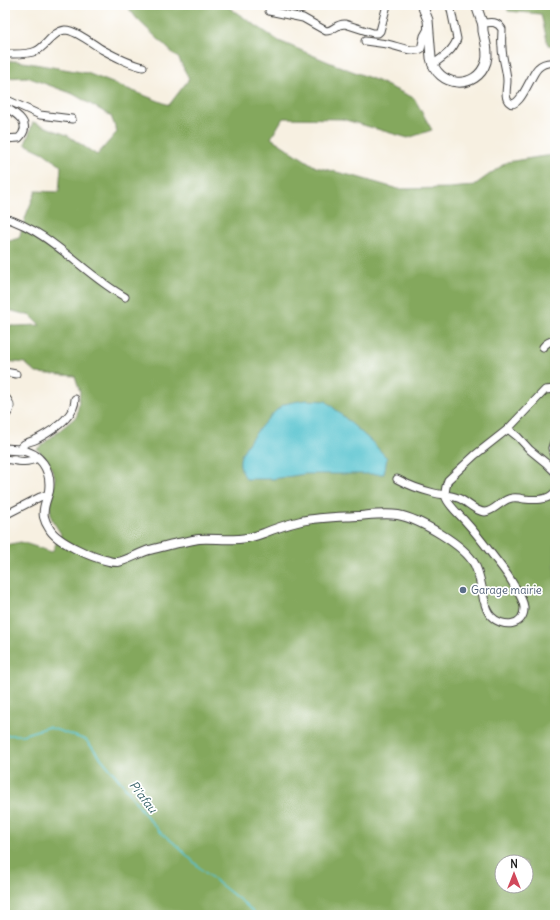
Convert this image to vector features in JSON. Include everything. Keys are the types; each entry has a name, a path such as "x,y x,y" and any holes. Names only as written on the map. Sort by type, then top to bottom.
{"main road":[{"path":"422,5 428,20 432,64 442,77 460,83 474,78 481,71 487,60 483,24 476,5"},
{"path":"5,449 19,450"}],"street":[{"path":"269,11 303,18 326,31 330,31 340,24 344,24 373,33 378,33 380,31 388,5"},
{"path":"432,64 445,56 457,40 450,5"},
{"path":"483,24 498,24 502,29 502,47 507,80 506,98 511,104 517,103 520,99 537,68 549,62 555,63"},
{"path":"365,41 418,50 421,49 424,36 429,27"},
{"path":"5,54 29,53 36,51 58,33 65,30 83,37 102,50 143,67"},
{"path":"5,99 40,115 72,119"},
{"path":"5,107 18,116 24,125 23,134 19,138 5,139"},
{"path":"5,218 23,225 47,239 88,272 125,297"},
{"path":"543,347 550,341 555,340"},
{"path":"5,372 16,374"},
{"path":"19,450 24,450 34,454 41,460 47,470 50,480 44,518 49,529 59,538 81,552 96,558 118,562 147,551 199,539 232,540 248,538 288,524 302,521 328,518 398,515 417,522 443,535 465,552 474,564 480,579 486,607 491,616 499,622 509,624 516,623 521,618 523,613 524,606 520,596 511,580 466,522 450,505 446,496 448,480 475,455 508,429 539,395 545,390 555,389"},
{"path":"5,397 11,407 10,411 5,416"},
{"path":"19,450 27,442 36,440 59,425 74,407 75,398"},
{"path":"508,429 555,472"},
{"path":"555,439 552,448 555,461"},
{"path":"5,459 25,462 38,458"},
{"path":"397,479 404,483 435,493 459,498 480,511 486,512 509,498 515,497 532,500 540,499 548,497 555,492"},
{"path":"5,515 40,496 47,495"}],"green space":[{"path":"126,5 225,5 279,41 373,79 414,98 432,130 408,138 342,119 283,118 271,138 316,167 398,189 449,188 473,186 507,162 555,155 555,915 5,915 5,545 21,542 52,552 61,534 52,520 50,508 55,477 48,461 37,449 77,416 80,392 75,376 36,373 25,363 5,361 5,325 40,325 31,316 5,309 5,242 19,238 36,191 59,192 61,166 44,153 25,144 33,122 67,135 97,155 117,132 111,116 73,94 27,77 5,78 5,61 17,61 87,73 169,105 189,79 179,59 137,19"},
{"path":"506,5 555,5 555,46 548,45 541,14 508,11"}],"water":[{"path":"306,400 326,401 372,442 387,458 384,474 305,474 273,479 246,479 240,467 240,459 246,446 252,438 266,420 280,407 287,403"}],"waterway":[{"name":"Pi'afau","path":"5,735 22,735 48,727 86,740 159,831 202,870 245,904 256,915"}],"place":[{"name":"Garage mairie","path":"463,590"}]}
